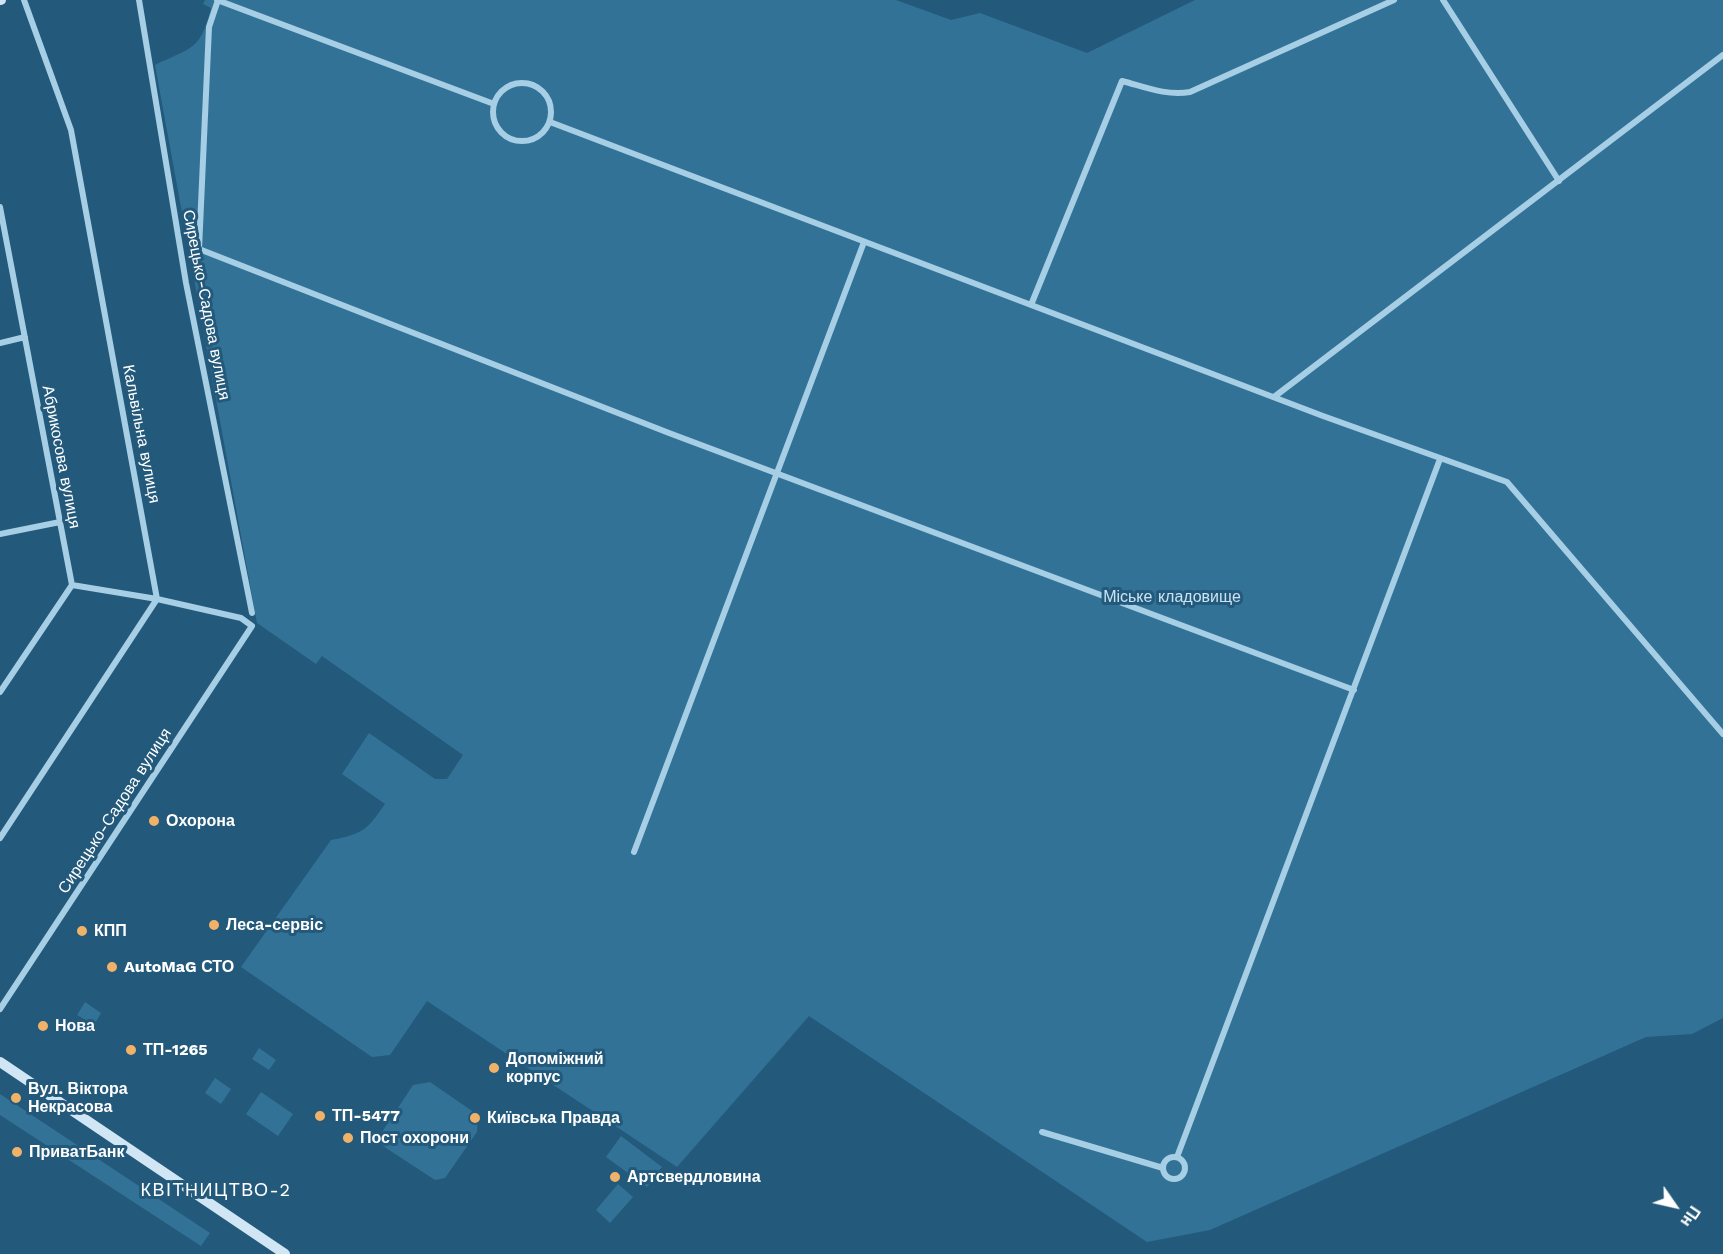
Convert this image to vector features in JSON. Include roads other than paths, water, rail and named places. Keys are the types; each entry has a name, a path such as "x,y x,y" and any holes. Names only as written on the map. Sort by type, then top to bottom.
{"main road":[{"path":"0,1062 285,1254"}],"street":[{"name":"Кальвільна вулиця","path":"24,0 71,130 157,599"},
{"name":"Сирецько-Садова вулиця","path":"139,0 186,283 252,613"},
{"path":"494,104 218,0 209,27 199,249 778,473 1354,690"},
{"path":"1031,305 1122,81 1161,92 1175,94 1190,92 1394,0"},
{"path":"1443,0 1559,181"},
{"path":"1274,397 1723,55"},
{"path":"529,84 546,94 550,103 550,122 538,138 529,141 510,140 498,129 494,121 494,104 498,96 511,85 529,84"},
{"path":"550,122 1274,397 1507,482 1723,734"},
{"name":"Абрикосова вулиця","path":"0,207 72,585"},
{"path":"634,852 864,242"},
{"path":"0,343 25,337"},
{"path":"1177,1157 1440,459"},
{"path":"0,534 60,522"},
{"path":"0,692 72,585 157,599 0,838"},
{"name":"Сирецько-Садова вулиця","path":"0,1009 252,626 241,618 157,599"},
{"path":"1042,1132 1163,1168"},
{"path":"1177,1157 1184,1165 1181,1175 1171,1178 1165,1175 1163,1168 1167,1159 1177,1157"}],"place":[{"name":"Охорона","path":"154,821"},
{"name":"Леса-сервіс","path":"214,925"},
{"name":"КПП","path":"82,931"},
{"name":"AutoMaG СТО","path":"112,967"},
{"name":"Нова","path":"43,1026"},
{"name":"ТП-1265","path":"131,1050"},
{"name":"Допоміжний корпус","path":"494,1068"},
{"name":"Вул. Віктора Некрасова","path":"16,1098"},
{"name":"ТП-5477","path":"320,1116"},
{"name":"Київська Правда","path":"475,1118"},
{"name":"Пост охорони","path":"348,1138"},
{"name":"ПриватБанк","path":"17,1152"},
{"name":"Артсвердловина","path":"615,1177"}],"district":[{"name":"КВІТНИЦТВО-2","path":"216,1191"}],"park label":[{"name":"Міське кладовище","path":"1172,597"}]}
